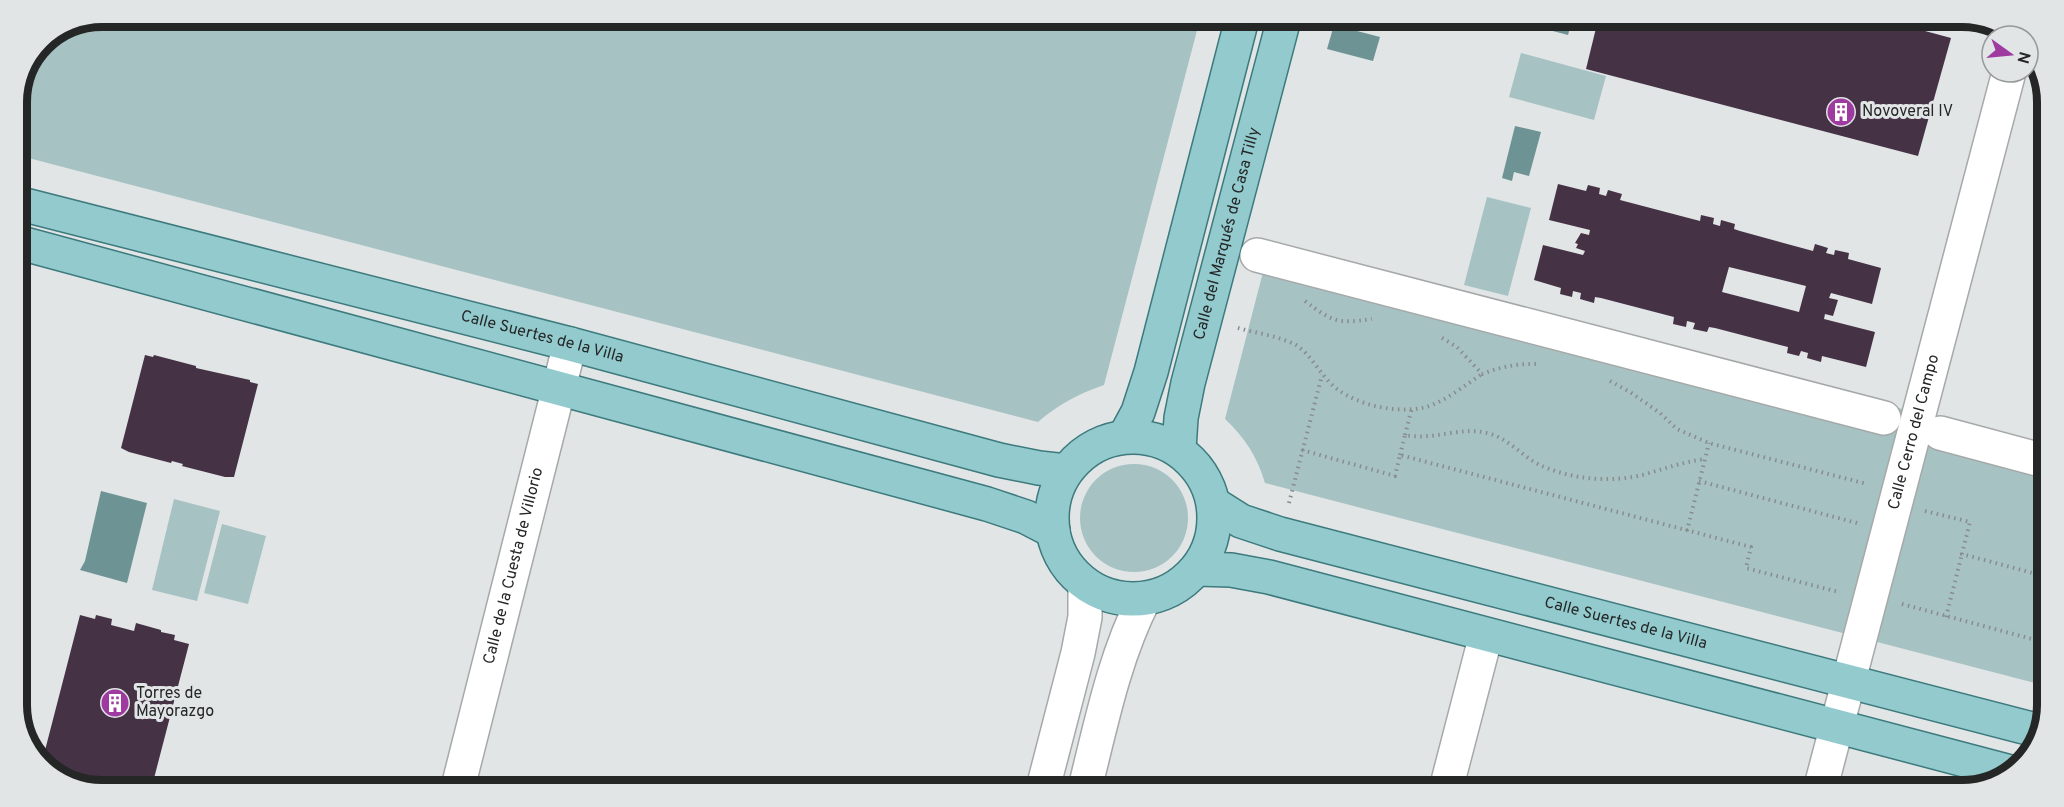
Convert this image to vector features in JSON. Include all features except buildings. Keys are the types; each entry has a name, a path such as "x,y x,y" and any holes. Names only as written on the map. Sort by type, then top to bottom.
{"main road":[{"path":"1125,436 1138,412 1151,372 1240,27"},
{"name":"Calle del Marqués de Casa Tilly","path":"1179,450 1181,418 1188,383 1282,27"},
{"name":"Calle Suertes de la Villa","path":"27,206 570,344 999,460 1066,471"},
{"path":"27,245 987,504 1026,517 1053,531"},
{"path":"1125,436 1144,436 1163,441 1179,450 1202,474 1214,504 1214,527 1208,549 1197,569 1182,584 1164,594 1144,599 1113,597 1085,584 1063,561 1056,546 1053,531 1052,510 1056,489 1066,471 1092,447 1125,436"},
{"name":"Calle Suertes de la Villa","path":"1214,504 1241,521 1280,534 2033,729"},
{"path":"1197,569 1231,570 1269,577 2000,769"}],"street":[{"name":"Calle Cerro del Campo","path":"1823,780 2005,84"},
{"path":"1257,255 1884,418"},
{"name":"Calle de la Cuesta de Villorio","path":"460,780 570,344"},
{"path":"1940,433 2037,459"},
{"path":"1045,780 1078,653 1085,617 1085,584"},
{"path":"1086,780 1117,664 1130,627 1144,599"},
{"path":"1448,780 1486,635"}],"path":[{"path":"1297,298 1324,316 1340,322 1377,319"},
{"path":"1238,328 1296,345 1338,390 1360,402 1378,406 1426,407 1494,369 1525,363 1542,364"},
{"path":"1434,333 1457,347 1482,374"},
{"path":"1288,504 1322,375"},
{"path":"1601,378 1630,392 1660,413 1677,429 1709,443 1867,484"},
{"path":"1302,450 1395,476 1412,408"},
{"path":"1405,435 1418,438 1468,430 1486,432 1502,438 1530,460 1542,466 1575,477 1590,479 1622,478 1705,459"},
{"path":"1687,531 1709,443"},
{"path":"1400,455 1751,547 1746,568 1840,592"},
{"path":"1699,481 1857,523"},
{"path":"1920,510 1970,522 1946,617"},
{"path":"1962,554 2037,574"},
{"path":"1896,603 2037,640"}],"shaded area":[{"path":"102,27 1198,27 1104,385 1069,400 1038,422 27,158 27,102 28,88 33,73 49,49 60,40 88,28"},
{"path":"1333,27 1380,37 1373,61 1327,49"},
{"path":"1538,27 1570,27 1568,35"},
{"path":"1521,53 1606,76 1594,120 1509,97"},
{"path":"1515,126 1541,132 1529,176 1514,172 1512,181 1502,178"},
{"path":"1487,197 1531,208 1508,296 1464,285"},
{"path":"1270,245 2037,444 2037,683 1265,483 1250,448 1225,419"},
{"path":"1134,464 1155,468 1172,480 1184,497 1188,518 1184,539 1172,556 1155,568 1134,572 1113,568 1096,556 1084,539 1080,518 1084,497 1096,480 1113,468"},
{"path":"101,491 147,503 127,583 80,570 85,561"},
{"path":"174,499 220,511 197,601 152,590"},
{"path":"222,524 266,536 248,604 204,593"}],"place":[{"name":"Novoveral IV","path":"1841,112"},
{"name":"Torres de Mayorazgo","path":"115,703"}]}
